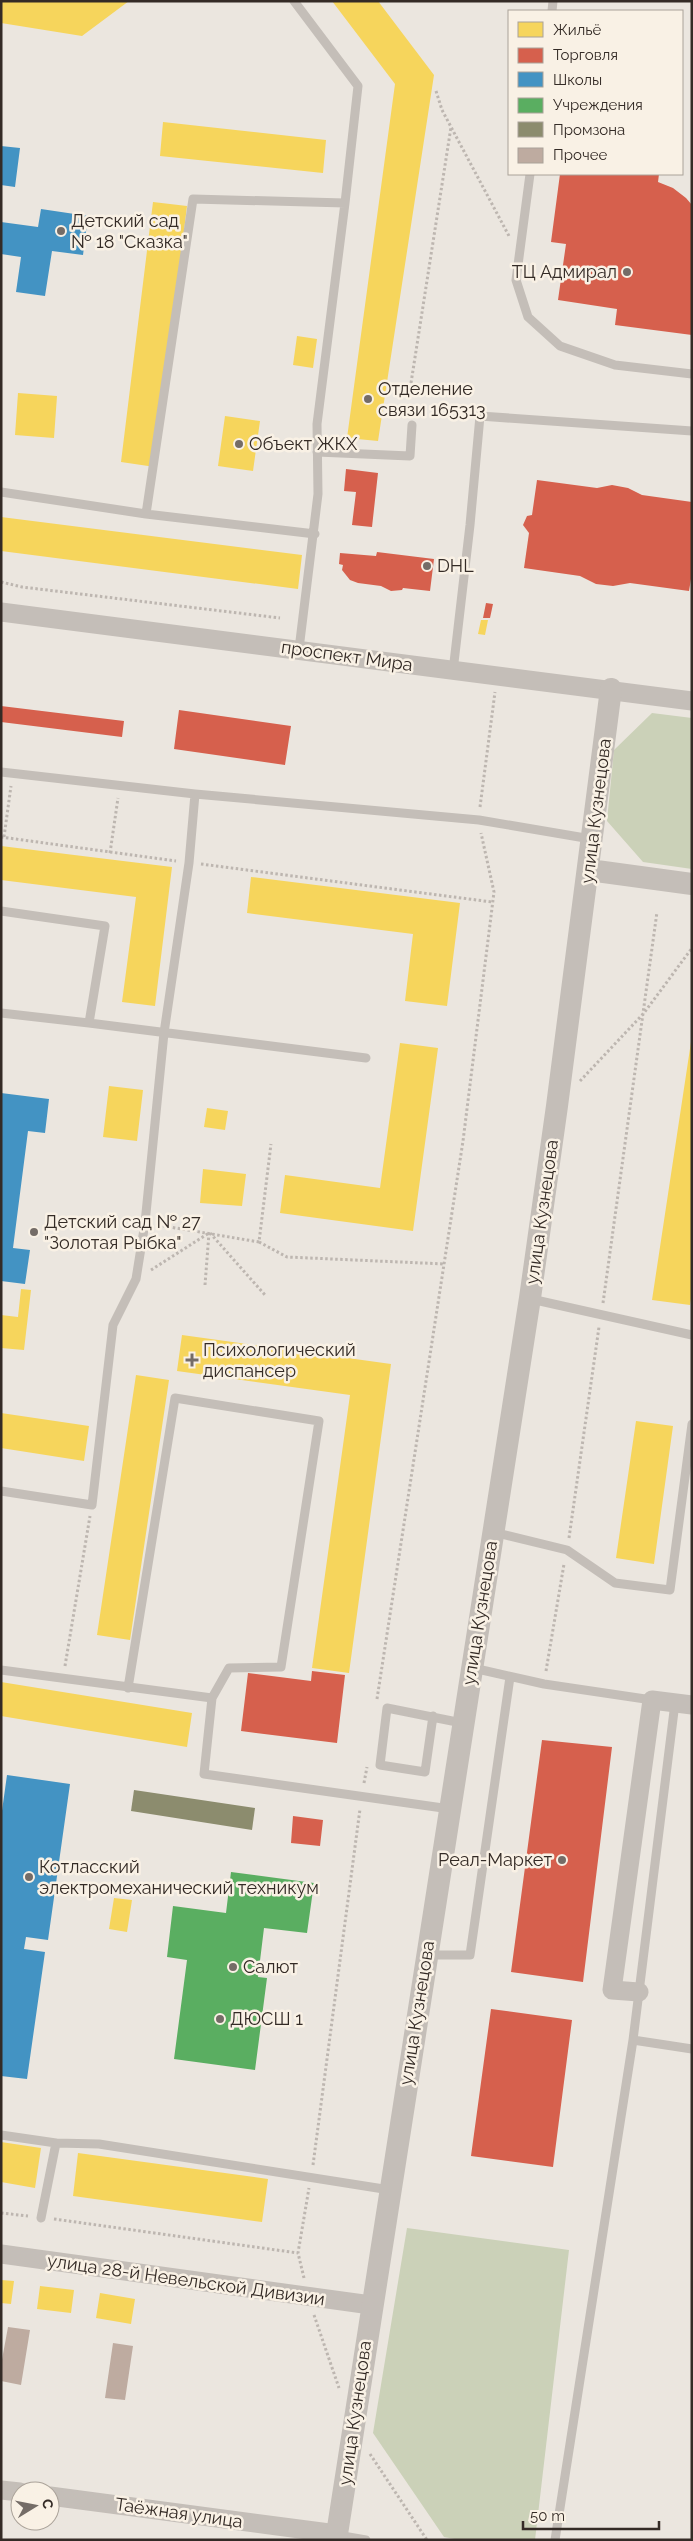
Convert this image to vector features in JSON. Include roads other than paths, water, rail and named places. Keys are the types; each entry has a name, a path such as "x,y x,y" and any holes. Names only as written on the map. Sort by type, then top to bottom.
{"street":[{"name":"проспект Мира","path":"1,612 453,671 611,689 692,701"},
{"name":"улица Кузнецова","path":"337,2534 371,2305 530,1298 589,870 611,689"},
{"path":"589,870 692,884"},
{"path":"639,1992 612,1990 652,1700 684,1704"},
{"name":"улица 28-й Невельской Дивизии","path":"1,2254 308,2298 371,2305"},
{"name":"Таёжная улица","path":"60,2497 337,2534"}],"lane":[{"path":"294,1 358,86 346,203 317,424 319,486 315,534 300,650"},
{"path":"530,175 516,280 528,317 560,346 615,365 692,374"},
{"path":"146,514 192,198 346,203"},
{"path":"453,671 470,525 480,416 692,432"},
{"path":"317,452 410,456 412,425"},
{"path":"1,492 146,514 315,534"},
{"path":"1,772 195,794 479,820 592,839"},
{"path":"1,1491 92,1505 113,1325 136,1279 146,1223 164,1033 189,863 195,794"},
{"path":"1,911 105,926 89,1023"},
{"path":"1,1012 366,1058"},
{"path":"530,1298 692,1335"},
{"path":"128,1688 175,1398 319,1421 281,1667 229,1668 212,1698 204,1774 450,1809"},
{"path":"493,1532 567,1550 615,1583 670,1590 692,1424"},
{"path":"471,1667 544,1684 652,1700"},
{"path":"1,1670 212,1698"},
{"path":"426,1955 470,1955 510,1677"},
{"path":"555,2540 684,1704"},
{"path":"433,1716 425,1772 380,1765 387,1708 433,1716 462,1723"},
{"path":"633,2040 692,2049"},
{"path":"1,2135 56,2143 99,2144 390,2190"},
{"path":"41,2218 56,2143"},
{"path":"337,2534 366,2540"}],"place":[{"name":"Детский сад № 18 \"Сказка\"","path":"61,231"},
{"name":"ТЦ Адмирал","path":"627,272"},
{"name":"Отделение связи 165313","path":"368,399"},
{"name":"Объект ЖКХ","path":"239,444"},
{"name":"DHL","path":"427,566"},
{"name":"Детский сад № 27 \"Золотая Рыбка\"","path":"34,1232"},
{"name":"Психологический диспансер","path":"192,1360"},
{"name":"Реал-Маркет","path":"562,1860"},
{"name":"Котласский электромеханический техникум","path":"29,1877"},
{"name":"Салют","path":"233,1967"},
{"name":"ДЮСШ 1","path":"220,2019"}]}
